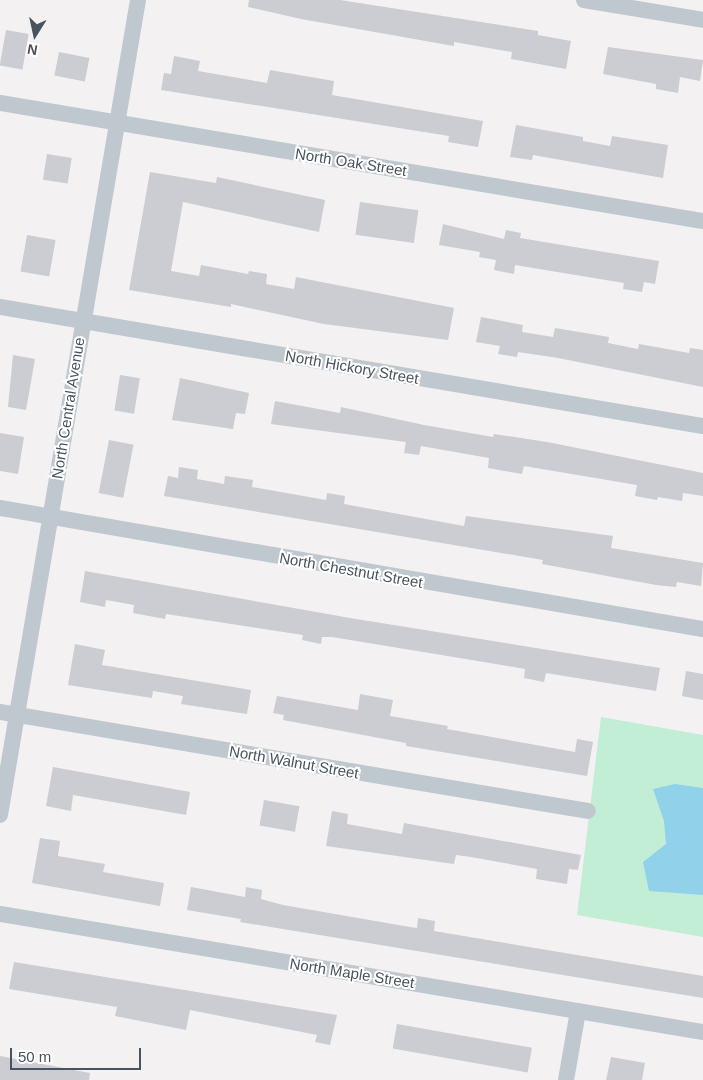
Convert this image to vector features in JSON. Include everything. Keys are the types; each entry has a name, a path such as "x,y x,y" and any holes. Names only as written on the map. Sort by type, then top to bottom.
{"street":[{"name":"North Central Avenue","path":"0,815 138,0"},
{"path":"584,0 703,20"},
{"name":"North Oak Street","path":"0,103 703,221"},
{"name":"North Hickory Street","path":"0,307 703,426"},
{"name":"North Chestnut Street","path":"0,508 703,629"},
{"name":"North Walnut Street","path":"0,712 588,811"},
{"name":"North Maple Street","path":"0,914 703,1032"},
{"path":"566,1080 578,1011"}],"green space":[{"path":"601,717 703,735 703,937 577,915"}],"water":[{"path":"675,784 703,788 703,895 649,891 643,862 666,844 664,821 653,789"}],"building":[{"path":"249,0 340,0 538,31 538,35 571,41 566,69 511,59 512,52 454,42 454,46 301,19 248,7"},
{"path":"6,30 29,34 22,69 0,65"},
{"path":"608,47 703,60 700,81 680,77 678,93 656,89 656,84 603,74"},
{"path":"59,52 89,58 85,81 54,76"},
{"path":"174,56 200,61 198,71 267,83 270,70 334,81 332,95 483,121 478,147 448,142 449,136 161,90 164,73 171,74"},
{"path":"516,125 583,137 583,141 610,146 612,136 668,145 663,178 533,155 532,160 510,157"},
{"path":"47,154 72,158 68,184 43,180"},
{"path":"150,172 216,183 217,177 325,200 319,232 183,202 171,271 199,276 201,265 248,274 249,271 267,274 266,284 294,289 296,277 454,308 448,340 324,324 231,304 231,307 129,290"},
{"path":"360,202 418,210 414,243 355,235"},
{"path":"443,224 504,239 506,230 521,233 520,238 659,261 655,284 644,282 642,292 623,289 624,283 515,265 514,274 494,270 496,260 479,257 480,252 439,245"},
{"path":"27,235 56,240 49,276 21,271"},
{"path":"481,317 523,325 522,332 553,337 555,328 609,337 608,343 638,349 639,344 689,353 690,348 703,350 703,387 558,358 518,352 517,357 498,354 500,346 476,342"},
{"path":"13,355 35,359 26,410 8,407"},
{"path":"120,375 140,378 134,414 114,411"},
{"path":"180,378 249,393 245,414 236,413 233,429 172,420"},
{"path":"275,401 340,413 341,407 424,425 493,437 494,434 547,442 703,473 703,496 683,493 682,501 658,497 657,500 635,496 637,485 524,466 522,474 488,468 489,458 421,446 419,455 404,453 406,442 271,424"},
{"path":"0,433 24,437 18,474 0,471"},
{"path":"109,440 134,445 123,498 99,493"},
{"path":"179,467 198,470 197,479 224,484 225,476 253,480 252,487 326,500 327,493 345,496 344,504 464,526 466,516 613,536 611,548 703,563 701,586 677,582 676,587 656,585 542,564 543,560 164,496 168,476 178,478"},
{"path":"85,571 350,618 660,668 656,691 546,673 544,682 524,678 525,669 332,637 322,637 321,644 302,640 303,635 166,614 165,619 133,613 134,605 106,600 105,607 80,602"},
{"path":"75,644 105,650 102,665 251,690 247,714 181,704 183,696 153,691 152,698 68,685"},
{"path":"686,671 703,674 703,700 682,696"},
{"path":"360,694 393,700 390,716 448,726 447,729 575,752 577,739 593,742 587,776 406,746 406,743 283,720 284,715 273,713 277,696 358,710"},
{"path":"53,767 190,792 186,815 73,795 71,811 46,806"},
{"path":"264,800 299,806 295,832 259,826"},
{"path":"332,811 348,814 347,824 402,834 404,823 581,855 578,870 569,869 567,884 536,879 537,869 471,857 456,855 454,864 326,846"},
{"path":"40,838 60,841 58,856 105,864 103,872 164,883 160,906 32,883"},
{"path":"191,887 245,897 246,887 262,890 261,899 283,905 417,928 418,918 435,921 434,931 703,976 703,998 240,922 241,919 187,910"},
{"path":"14,962 337,1015 330,1045 315,1042 317,1035 190,1010 186,1030 115,1016 117,1007 9,989"},
{"path":"397,1024 532,1048 528,1072 393,1049"},
{"path":"0,1056 90,1073 89,1080 0,1080"},
{"path":"611,1057 645,1063 642,1080 606,1080"}]}
